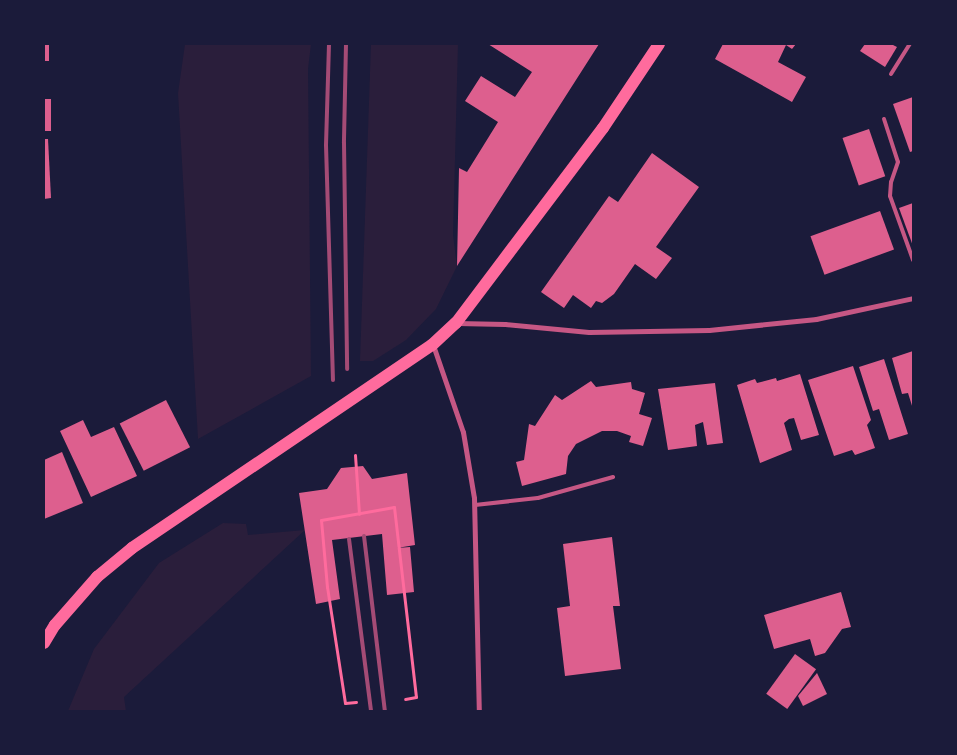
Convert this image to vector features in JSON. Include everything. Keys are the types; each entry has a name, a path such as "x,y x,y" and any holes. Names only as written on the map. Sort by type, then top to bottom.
{"main road":[{"path":"44,643 55,625 97,577 132,548 432,345 456,323 603,128 659,44"}],"street":[{"path":"456,323 505,324 589,332 709,330 816,319 913,298"},
{"path":"432,345 463,432 475,505 479,711"}],"lane":[{"path":"891,74 910,44"},
{"path":"884,119 898,162 891,182 890,196 913,260"},
{"path":"475,505 528,500 613,478"}],"path":[{"path":"355,455 359,514"},
{"path":"356,702 345,703 327,587 321,520 394,508 416,697 405,699"}],"shaded area":[{"path":"185,44 311,44 308,69 311,376 198,439 178,93"},
{"path":"371,44 458,44 453,235 457,266 436,309 406,340 373,361 360,361"},
{"path":"223,523 246,524 248,535 305,530 124,697 126,711 68,711 94,649 159,563"}],"building":[{"path":"44,44 49,44 49,61 44,61"},
{"path":"488,44 599,44 457,266 459,168 467,172 498,122 465,101 481,76 515,97 532,72"},
{"path":"723,44 796,44 792,49 786,45 778,62 806,77 792,102 715,59"},
{"path":"865,44 891,44 897,47 885,67 860,51"},
{"path":"913,97 913,151 910,152 893,104"},
{"path":"44,99 51,99 51,131 44,131"},
{"path":"869,129 885,176 859,185 843,138"},
{"path":"44,139 48,139 51,198 44,199"},
{"path":"652,153 699,187 656,247 672,258 656,279 635,264 614,294 602,303 596,301 591,308 573,295 564,308 541,292 609,196 618,202"},
{"path":"913,203 913,246 899,208"},
{"path":"880,211 894,250 824,275 810,236"},
{"path":"913,351 913,409 908,393 902,394 892,358"},
{"path":"884,359 908,434 889,440 879,409 873,411 859,367"},
{"path":"853,366 871,420 867,425 875,448 855,455 852,450 834,456 808,380"},
{"path":"800,374 819,435 801,440 794,418 789,419 784,423 792,450 760,463 737,385 755,379 757,383 776,378 777,381"},
{"path":"591,381 596,387 631,382 632,389 645,393 639,414 652,418 643,446 629,442 631,436 617,431 602,431 576,444 568,456 566,474 522,486 516,462 524,460 529,424 535,426 555,395 562,400"},
{"path":"715,383 723,443 707,445 703,422 695,425 697,446 668,450 658,389"},
{"path":"166,400 190,447 144,471 120,424"},
{"path":"83,420 91,437 114,427 137,476 91,497 60,431"},
{"path":"62,452 83,503 44,519 44,460"},
{"path":"363,466 372,479 407,473 415,545 397,548 410,547 414,592 387,595 382,534 332,540 340,599 316,604 299,493 327,489 341,468"},
{"path":"612,537 620,606 613,606 621,669 565,676 557,608 570,606 563,544"},
{"path":"841,592 851,627 842,629 825,653 815,656 810,639 774,649 764,615"},
{"path":"795,654 816,669 787,709 766,694"},
{"path":"817,673 827,694 803,706 798,696"}],"railway":[{"path":"329,44 326,145 333,380"},
{"path":"346,44 344,143 347,369"},
{"path":"364,536 385,711"},
{"path":"349,539 371,711"}]}
